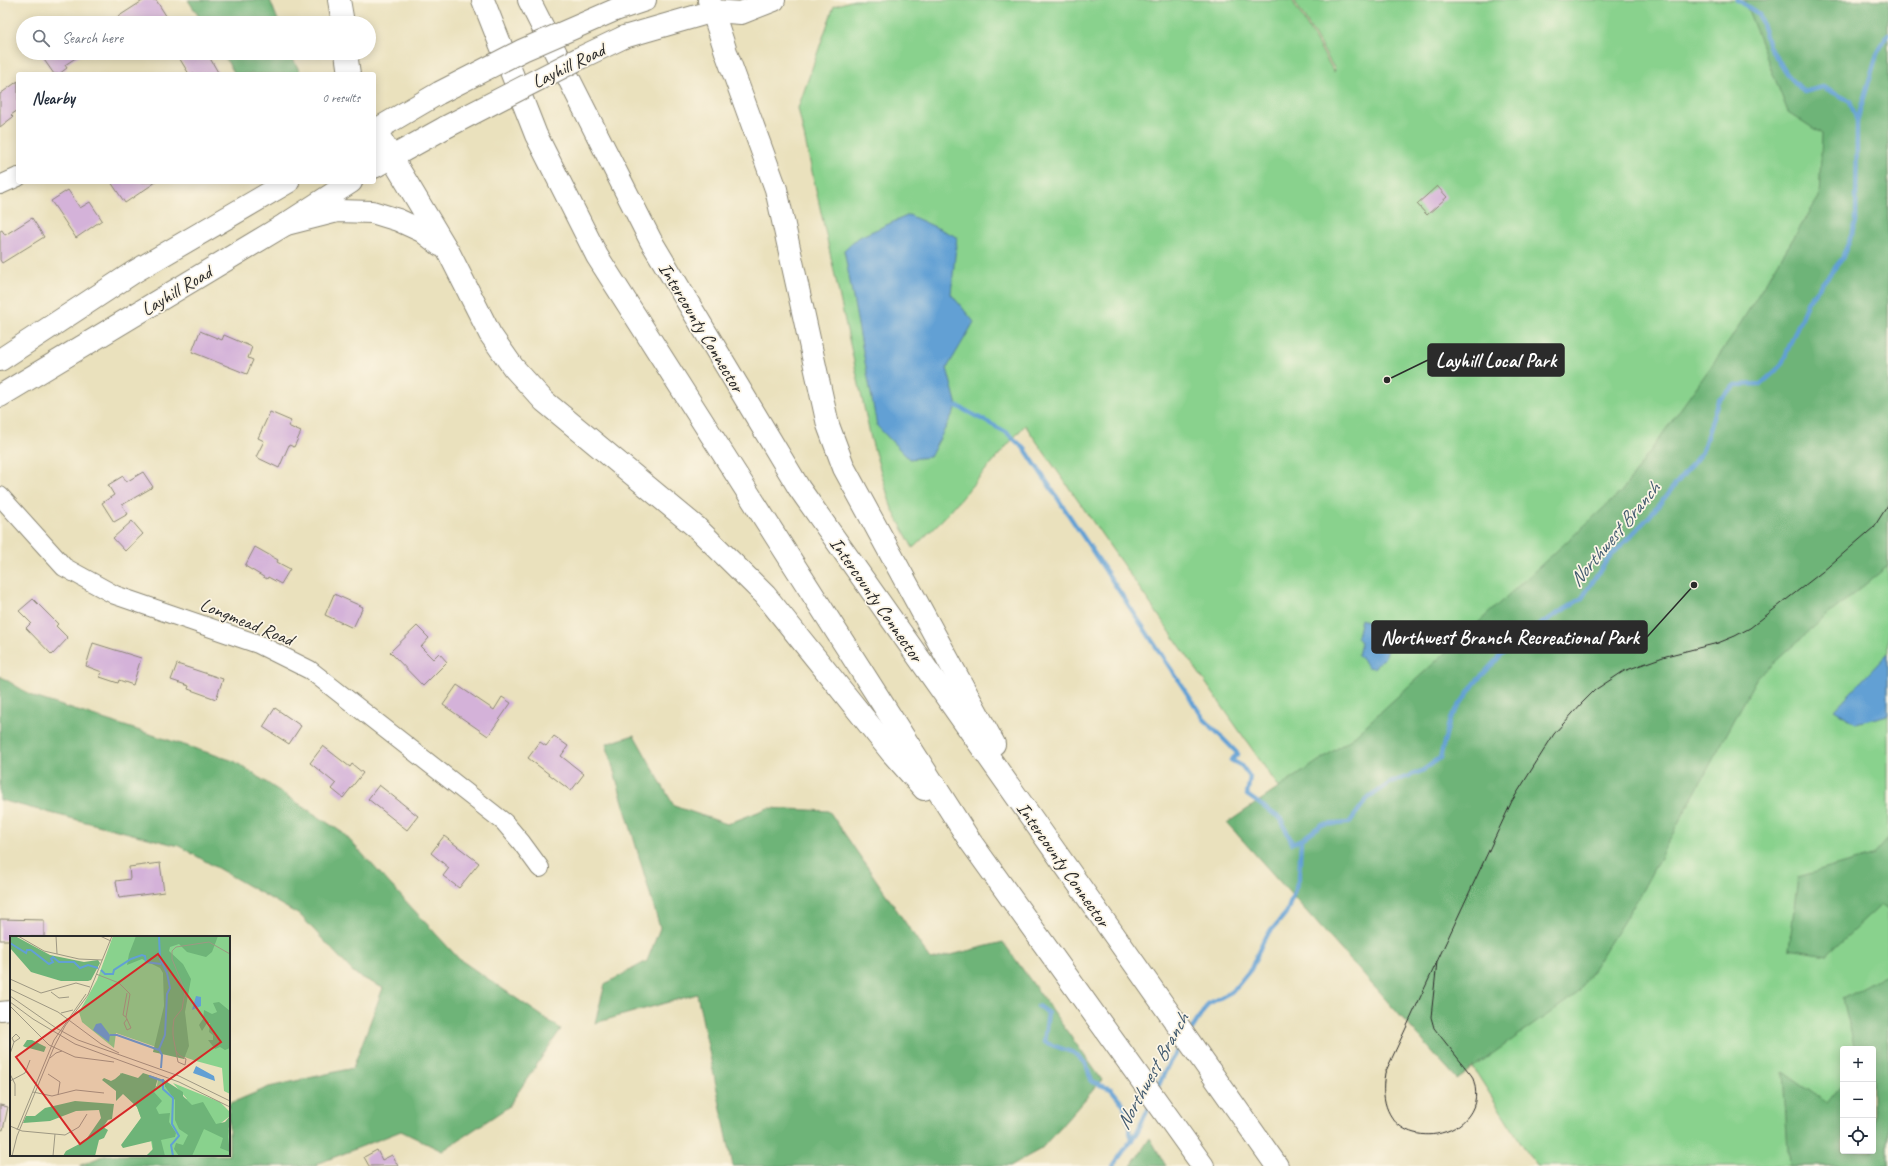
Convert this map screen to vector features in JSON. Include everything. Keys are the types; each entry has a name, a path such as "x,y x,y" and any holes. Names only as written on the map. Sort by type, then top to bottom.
{"main road":[{"path":"339,0 342,16"},
{"path":"483,0 536,135 597,256 970,841 1203,1166"},
{"name":"Intercounty Connector","path":"529,0 651,241 799,488 1277,1166"},
{"name":"Layhill Road","path":"376,129 439,93 523,50 570,28 645,0"},
{"name":"Layhill Road","path":"383,162 446,127 624,37 712,5 741,12 774,0"},
{"path":"712,5 727,55 776,189 828,425 844,468 1043,833"},
{"path":"347,60 349,72"},
{"path":"376,134 383,162 449,253 490,334 513,367 544,401 696,527 765,595 892,753 970,841"},
{"name":"Layhill Road","path":"0,360 134,272 285,184"},
{"name":"Layhill Road","path":"0,396 286,224 348,184"},
{"path":"286,224 337,211 372,212 398,220 422,231 449,253"}],"street":[{"path":"0,185 16,178"},
{"name":"Longmead Road","path":"0,496 64,567 116,595 258,644 310,670 504,822 540,868"}],"green space":[{"path":"188,0 270,0 276,16 198,16"},
{"path":"854,0 1292,0 1334,72 1335,70 1294,0 1888,0 1888,1166 1536,1166 1449,1030 1025,425 942,520 913,548 892,509 871,439 798,108 834,6"},
{"path":"1744,0 1888,0 1888,566 1824,618 1757,678 1637,900 1578,993 1457,1079 1227,823 1351,739 1621,492 1730,340 1819,197 1822,134 1788,112"},
{"path":"226,60 294,60 300,72 234,72"},
{"path":"0,676 34,697 234,761 343,833 459,959 561,1029 508,1107 442,1151 401,1131 317,1164 317,1166 79,1166 103,1156 230,1156 230,1104 269,1087 353,1068 383,988 355,974 301,916 179,846 0,800"},
{"path":"634,735 674,806 727,824 768,808 829,811 931,960 1003,942 1102,1080 1041,1149 1010,1166 733,1166 697,994 595,1023 605,984 647,961 660,928 606,744"},
{"path":"1888,839 1888,910 1881,905 1827,955 1789,949 1798,877 1874,855"},
{"path":"1888,974 1888,1166 1789,1166 1783,1072 1827,1103 1840,1087 1840,1154 1876,1154 1876,1046 1854,1046 1843,999"},
{"path":"1150,1138 1166,1166 1131,1166"}],"water":[{"path":"909,215 957,237 951,294 974,322 947,368 957,406 930,457 909,459 877,426 844,250 857,238"},
{"path":"1361,619 1373,627 1389,647 1386,655 1374,668 1368,667 1358,655 1361,643 1357,636"},
{"path":"1888,653 1888,715 1856,723 1834,710"}],"building":[{"path":"144,0 156,0 166,16 119,16"},
{"path":"44,60 72,60 65,65 67,68 62,72 53,72"},
{"path":"180,60 211,60 218,72 188,72"},
{"path":"16,82 16,111 11,115 13,117 0,127 0,94"},
{"path":"112,184 153,184 125,203"},
{"path":"1437,186 1447,197 1427,215 1417,204"},
{"path":"68,190 80,208 90,202 102,220 76,238 51,201"},
{"path":"32,218 44,237 2,263 0,260 0,231 2,230 5,235"},
{"path":"200,331 222,340 224,335 252,347 248,358 253,360 247,374 192,352"},
{"path":"270,412 291,421 288,426 301,432 294,447 289,445 279,468 256,457 264,441 258,438"},
{"path":"143,472 153,487 122,505 128,514 114,522 102,503 114,495 108,485 123,476 126,482"},
{"path":"132,521 143,534 125,551 113,538"},
{"path":"255,547 278,560 277,562 290,569 281,584 268,577 267,579 245,566"},
{"path":"334,594 363,607 353,628 325,615"},
{"path":"33,599 58,624 56,626 68,638 52,655 26,628 31,623 19,611"},
{"path":"417,626 429,638 421,647 433,659 439,653 447,662 423,686 390,652"},
{"path":"93,643 141,658 133,685 119,680 118,683 100,677 102,672 86,666"},
{"path":"177,664 223,679 216,699 188,689 189,686 171,680"},
{"path":"457,685 494,710 502,697 511,703 488,736 443,705"},
{"path":"275,708 301,726 289,744 263,727"},
{"path":"554,736 568,746 561,756 584,774 571,791 528,758 540,742 546,746"},
{"path":"323,746 350,767 352,764 363,773 343,798 332,789 336,784 310,763"},
{"path":"379,785 418,816 407,830 368,799"},
{"path":"444,836 479,863 459,888 443,876 449,868 431,853"},
{"path":"160,863 164,892 119,898 116,881 130,879 129,867"},
{"path":"0,919 44,920 44,936 10,936 10,940 0,940"},
{"path":"0,1105 8,1107 3,1130 0,1129"},
{"path":"377,1150 382,1160 392,1155 398,1166 369,1166 364,1157"}],"waterway":[{"path":"1737,0 1759,14 1769,46 1787,74 1804,92 1823,87 1850,101 1857,121"},
{"name":"Northwest Branch","path":"1190,1032 1208,1004 1233,991 1251,969 1264,939 1287,912 1299,878 1301,840 1321,825 1349,823 1367,799 1390,783 1422,771 1440,758 1450,719 1475,683 1514,641 1582,598 1607,560 1648,518 1702,452 1718,401 1735,385 1761,384 1781,366 1808,301 1842,259 1856,223 1857,121 1877,54 1888,34"},
{"path":"957,406 1006,432 1025,449 1204,719 1238,754 1231,760 1242,766 1250,777 1247,795 1281,819 1292,843 1301,840"},
{"path":"1038,1006 1048,1013 1044,1042 1074,1053 1086,1064 1092,1082 1111,1089 1124,1105 1132,1140"},
{"name":"Northwest Branch","path":"1156,1091 1168,1065 1182,1043"},
{"name":"Northwest Branch","path":"1113,1166 1137,1132 1151,1103"}],"tram line":[{"path":"1437,962 1431,1017 1434,1028 1472,1076 1475,1099 1468,1117 1452,1129 1433,1134 1413,1132 1396,1122 1385,1103 1385,1073 1512,801 1554,734 1595,690 1624,671 1666,656 1718,643 1750,628 1822,572 1874,527 1888,505"}],"place":[{"name":"Layhill Local Park","path":"1387,380"},
{"name":"Northwest Branch Recreational Park","path":"1694,585"}]}
